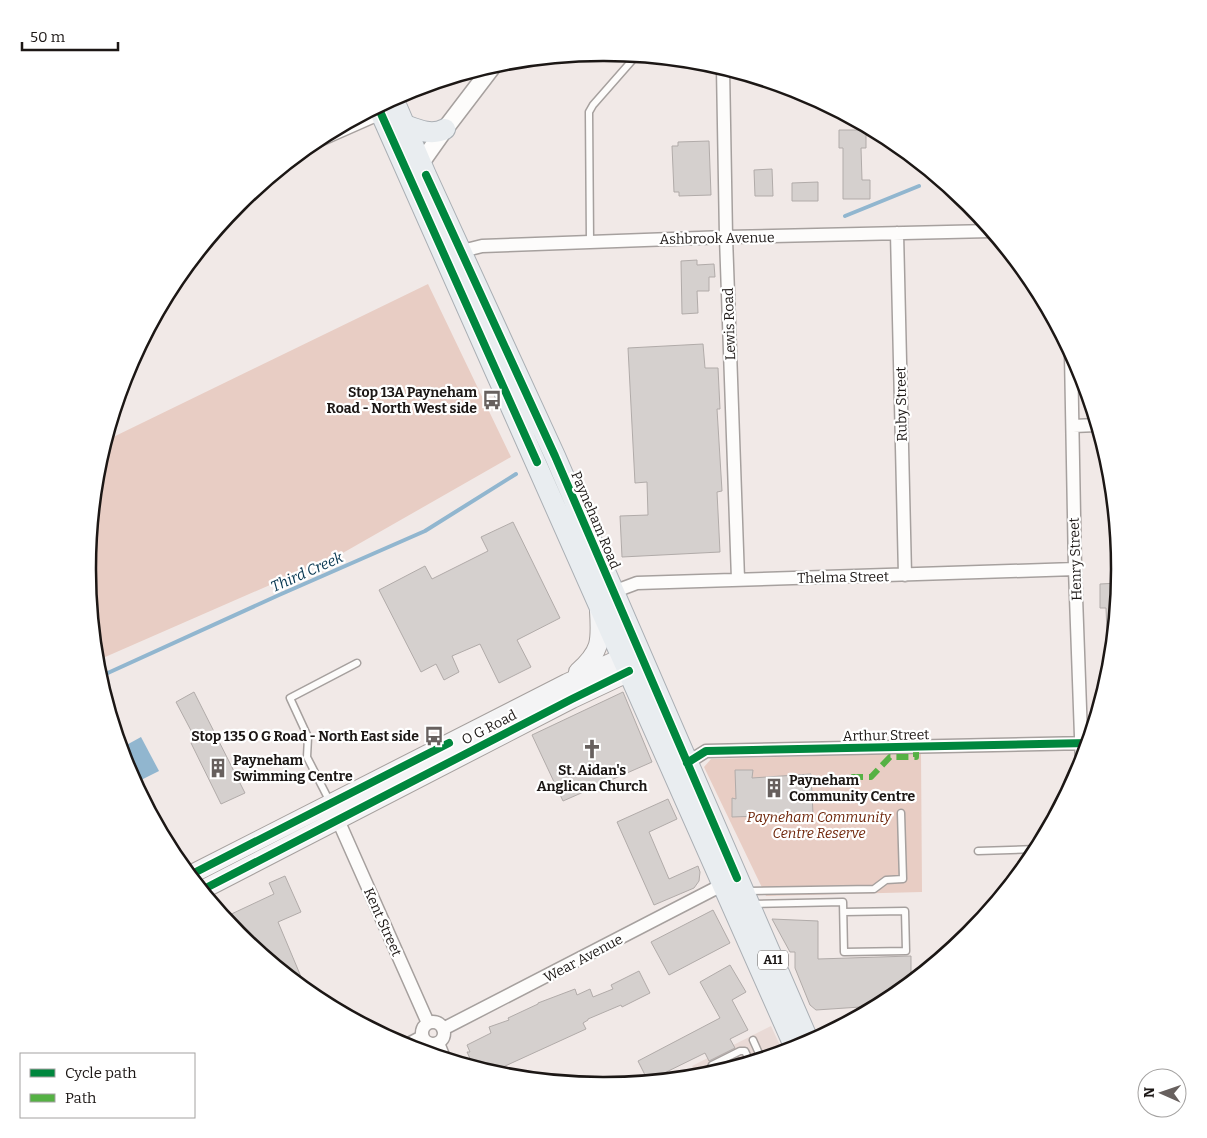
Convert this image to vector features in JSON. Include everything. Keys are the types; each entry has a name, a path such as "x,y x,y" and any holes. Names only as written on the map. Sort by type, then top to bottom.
{"main road":[{"name":"Payneham Road","path":"388,110 405,125 421,163 455,258"},
{"name":"Payneham Road","path":"386,111 398,150 422,204 455,258 555,456 606,597 634,661 722,885 792,1040"},
{"path":"405,125 426,132 444,129"},
{"path":"398,150 401,155 421,163 417,183 422,204"},
{"path":"567,683 590,661 598,648 606,597"},
{"name":"Payneham Road","path":"634,661 687,763 806,1034"},
{"name":"O G Road","path":"196,872 567,683 634,661"},
{"name":"O G Road","path":"208,887 572,699 634,661"},
{"path":"331,803 338,820"}],"street":[{"path":"421,163 444,129 486,76"},
{"name":"Lewis Road","path":"723,76 726,237 738,579"},
{"name":"Ashbrook Avenue","path":"455,258 482,246 726,237 982,231"},
{"name":"Ruby Street","path":"897,234 905,575"},
{"name":"Henry Street","path":"1071,372 1075,569 1084,731"},
{"path":"1073,426 1090,425"},
{"name":"Thelma Street","path":"606,597 637,583 1075,569"},
{"name":"Arthur Street","path":"687,763 706,751 1080,743"},
{"name":"Kent Street","path":"338,820 428,1023"},
{"name":"Wear Avenue","path":"443,1029 722,885"},
{"path":"428,1023 438,1023 443,1029 443,1038 438,1043 428,1043 422,1037 422,1029 428,1023"},
{"path":"415,1040 422,1037"},
{"path":"438,1043 441,1050"}],"lane":[{"path":"590,242 589,112 631,62"},
{"path":"331,803 307,757 308,737 290,698 357,663"},
{"path":"746,898 874,889 886,880 902,879 901,813"},
{"path":"978,851 1027,849"},
{"path":"746,898 844,902 844,912 844,952 906,951 905,911 844,912"},
{"path":"753,1040 759,1052"},
{"path":"716,1064 740,1051 745,1051 747,1056"}],"shaded area":[{"path":"771,1026 780,1045 703,1067 693,1068 692,1066"}],"green space":[{"path":"428,284 511,457 341,554 104,657 97,602 97,536 100,503 113,437"},
{"name":"Payneham Community Centre Reserve","path":"921,753 922,892 766,896 704,767 711,759"}],"water":[{"path":"141,737 159,771 142,780 127,744"}],"building":[{"path":"839,130 859,130 866,135 866,148 861,148 862,180 870,180 870,199 843,199 843,148 839,148"},
{"path":"709,141 711,195 679,196 679,192 674,192 672,146 678,146 678,142"},
{"path":"772,169 773,196 755,196 754,170"},
{"path":"818,182 818,201 792,201 792,183"},
{"path":"697,260 697,265 714,264 715,277 709,277 709,291 697,291 698,313 682,314 681,261"},
{"path":"703,344 705,368 718,368 720,409 717,409 722,491 717,492 720,552 622,557 620,516 648,515 647,482 635,483 628,348"},
{"path":"513,522 560,618 517,640 531,667 499,683 480,644 452,656 459,672 444,680 436,664 421,672 379,590 425,566 432,579 488,551 481,537"},
{"path":"1111,583 1107,633 1106,608 1100,608 1100,584"},
{"name":"Payneham Swimming Centre","path":"194,692 245,793 221,804 191,743 196,740 176,702"},
{"name":"St. Aidan's Anglican Church","path":"623,692 652,762 563,801 532,735"},
{"name":"Payneham Community Centre","path":"735,770 753,770 752,778 811,774 813,814 732,817 732,798 736,799"},
{"path":"668,799 677,819 649,832 669,879 698,866 700,872 699,881 694,888 654,905 617,822"},
{"path":"285,876 301,912 278,922 301,977 269,951 231,914 274,894 269,883"},
{"path":"713,910 730,943 669,975 651,942"},
{"path":"772,919 818,921 818,959 911,956 911,973 860,1007 816,1010 810,1005 795,968 795,952 790,952"},
{"path":"730,965 746,992 732,1000 748,1030 730,1039 735,1048 709,1061 705,1053 665,1073 645,1075 638,1061 720,1018 700,982"},
{"path":"639,971 650,993 622,1007 621,1005 588,1019 583,1023 586,1029 503,1067 470,1058 467,1052 470,1052 467,1045 491,1033 489,1027 509,1020 508,1018 538,1003 575,989 577,995 590,989 593,997 613,989 611,985"}],"waterway":[{"name":"Third Creek","path":"845,216 919,186"},
{"name":"Third Creek","path":"107,673 425,531 516,474"}],"marked path":[{"path":"851,777 871,777 890,757 916,757 916,747"}],"cycle path":[{"path":"381,113 537,462"},
{"path":"426,175 555,456 737,878"},
{"path":"208,887 629,671"},
{"path":"196,872 449,743"},
{"path":"687,763 706,751 1080,743"}],"place":[{"name":"Stop 13A Payneham Road - North West side","path":"492,400"},
{"name":"Stop 135 O G Road - North East side","path":"434,736"},
{"name":"St. Aidan's Anglican Church","path":"592,749"},
{"name":"Payneham Swimming Centre","path":"218,768"},
{"name":"Payneham Community Centre","path":"774,788"}]}
